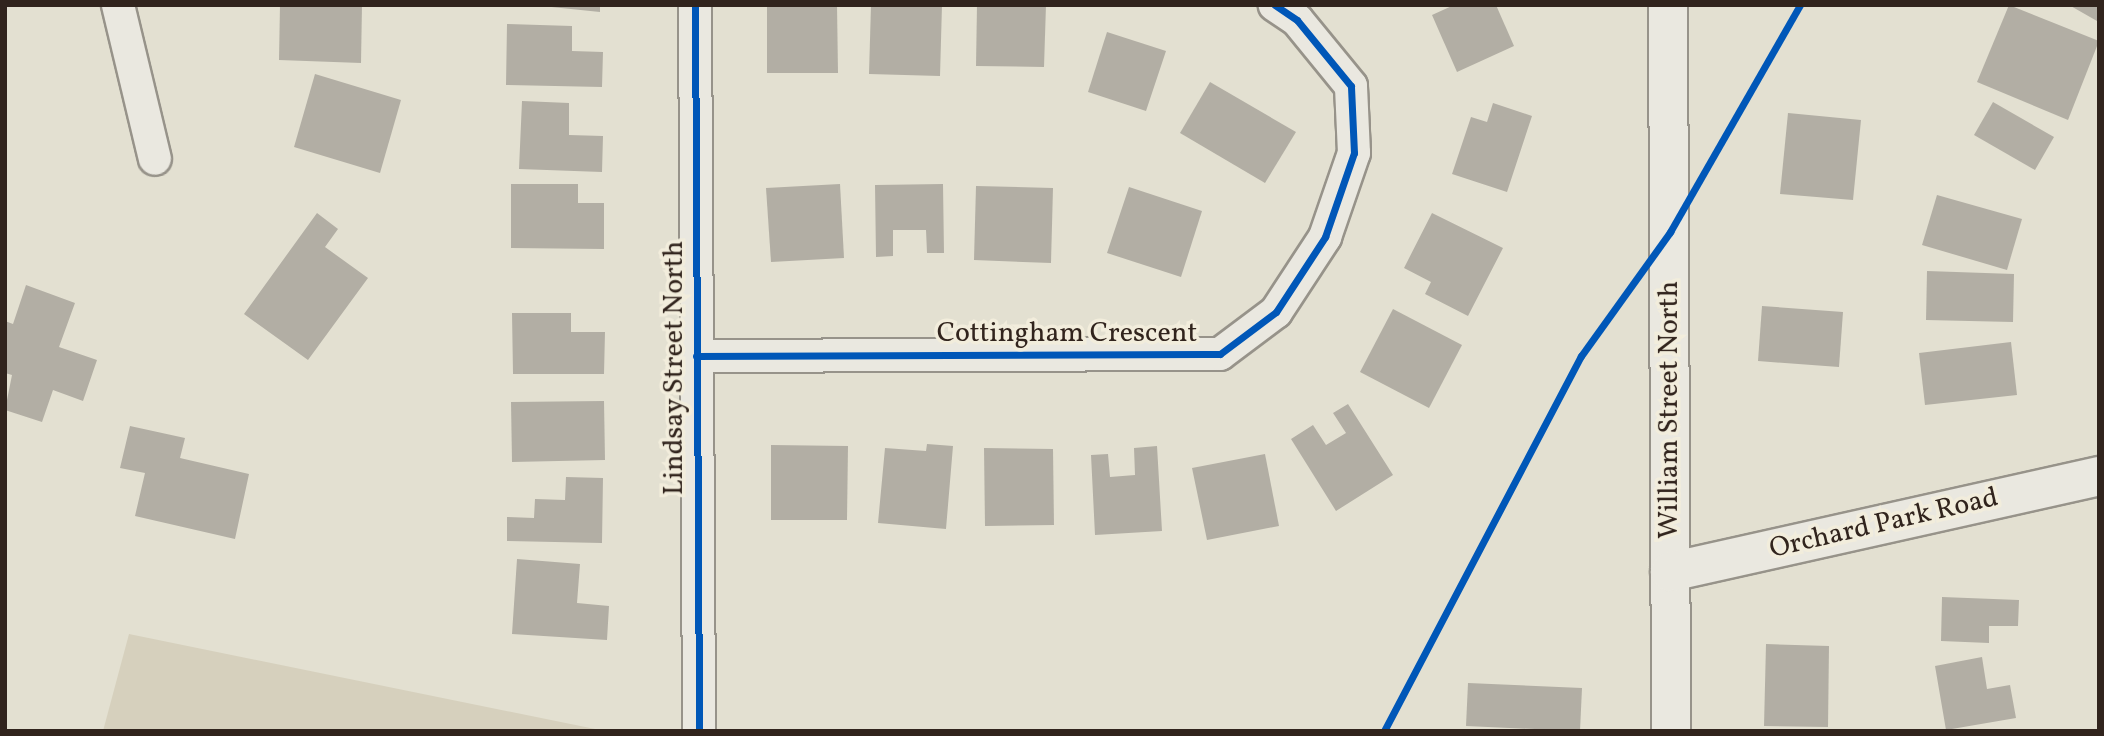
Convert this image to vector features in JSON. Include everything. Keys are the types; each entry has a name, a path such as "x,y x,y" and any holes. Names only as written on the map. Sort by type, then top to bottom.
{"street":[{"path":"118,5 155,159"},
{"name":"Lindsay Street North","path":"695,5 699,731"},
{"name":"Cottingham Crescent","path":"696,356 1220,354 1276,312 1325,237 1354,153 1351,86 1297,20 1275,5"},
{"name":"William Street North","path":"1668,5 1671,731"},
{"name":"Orchard Park Road","path":"1670,572 2099,476"}],"shaded area":[{"path":"129,634 605,731 103,731"}],"building":[{"path":"280,5 362,5 361,63 279,60"},
{"path":"532,5 600,5 600,12"},
{"path":"767,5 837,5 838,73 767,73"},
{"path":"871,5 942,5 940,76 869,74"},
{"path":"977,5 1046,5 1044,67 976,66"},
{"path":"1454,5 1496,5 1514,46 1457,72 1432,15"},
{"path":"2009,5 2099,41 2068,120 1977,82"},
{"path":"2069,5 2099,5 2099,19 2097,21"},
{"path":"507,24 572,26 572,51 603,52 602,87 506,85"},
{"path":"1107,32 1166,51 1146,111 1088,92"},
{"path":"315,74 401,100 380,173 294,147"},
{"path":"1210,82 1296,132 1265,183 1180,133"},
{"path":"522,101 569,103 569,135 603,136 602,172 519,169"},
{"path":"1993,102 2054,137 2035,170 1974,135"},
{"path":"1493,103 1532,116 1507,192 1452,174 1471,117 1487,122"},
{"path":"1788,113 1861,120 1853,200 1780,194"},
{"path":"511,184 578,184 578,203 604,203 604,249 511,248"},
{"path":"840,184 844,258 771,262 766,188"},
{"path":"943,184 944,253 927,253 926,230 893,230 893,256 876,257 875,185"},
{"path":"976,186 1053,188 1051,263 974,260"},
{"path":"1129,187 1202,211 1181,277 1107,253"},
{"path":"1937,195 2022,219 2007,270 1922,245"},
{"path":"317,213 338,229 325,247 368,278 308,360 244,314"},
{"path":"1432,213 1503,248 1468,316 1425,294 1431,282 1404,268"},
{"path":"1927,271 2014,274 2013,322 1926,320"},
{"path":"26,285 75,303 59,347 97,360 83,401 53,390 42,422 5,410 12,375 5,373 5,321 13,324"},
{"path":"1762,306 1843,312 1839,367 1758,361"},
{"path":"1393,309 1462,345 1429,408 1360,372"},
{"path":"512,313 571,313 571,332 605,332 604,374 513,374"},
{"path":"2011,342 2017,395 1925,405 1919,353"},
{"path":"604,401 605,460 512,462 511,402"},
{"path":"1348,404 1393,475 1336,511 1291,439 1313,425 1326,445 1346,433 1333,413"},
{"path":"130,426 185,438 180,458 249,474 235,539 135,516 145,473 120,468"},
{"path":"927,444 953,446 946,529 878,523 885,448 926,451"},
{"path":"771,445 848,446 847,520 771,520"},
{"path":"1157,446 1162,531 1095,535 1091,455 1108,454 1110,477 1135,475 1134,448"},
{"path":"984,448 1053,449 1054,525 985,526"},
{"path":"1265,454 1279,526 1207,540 1192,468"},
{"path":"566,477 603,478 602,543 507,541 507,517 534,518 535,499 565,500"},
{"path":"517,559 580,564 577,603 609,606 607,640 512,634"},
{"path":"1942,597 2019,600 2018,626 1989,626 1989,643 1941,641"},
{"path":"1766,644 1829,646 1828,727 1764,726"},
{"path":"1982,657 1987,689 2010,685 2016,718 1946,730 1935,666"},
{"path":"1468,683 1582,688 1580,731 1466,726"}],"cycle path":[{"path":"695,5 699,731"},
{"path":"696,356 1220,354 1276,312 1325,237 1354,153 1351,86 1297,20 1275,5"},
{"path":"1384,731 1581,356 1670,232 1800,5"}]}
